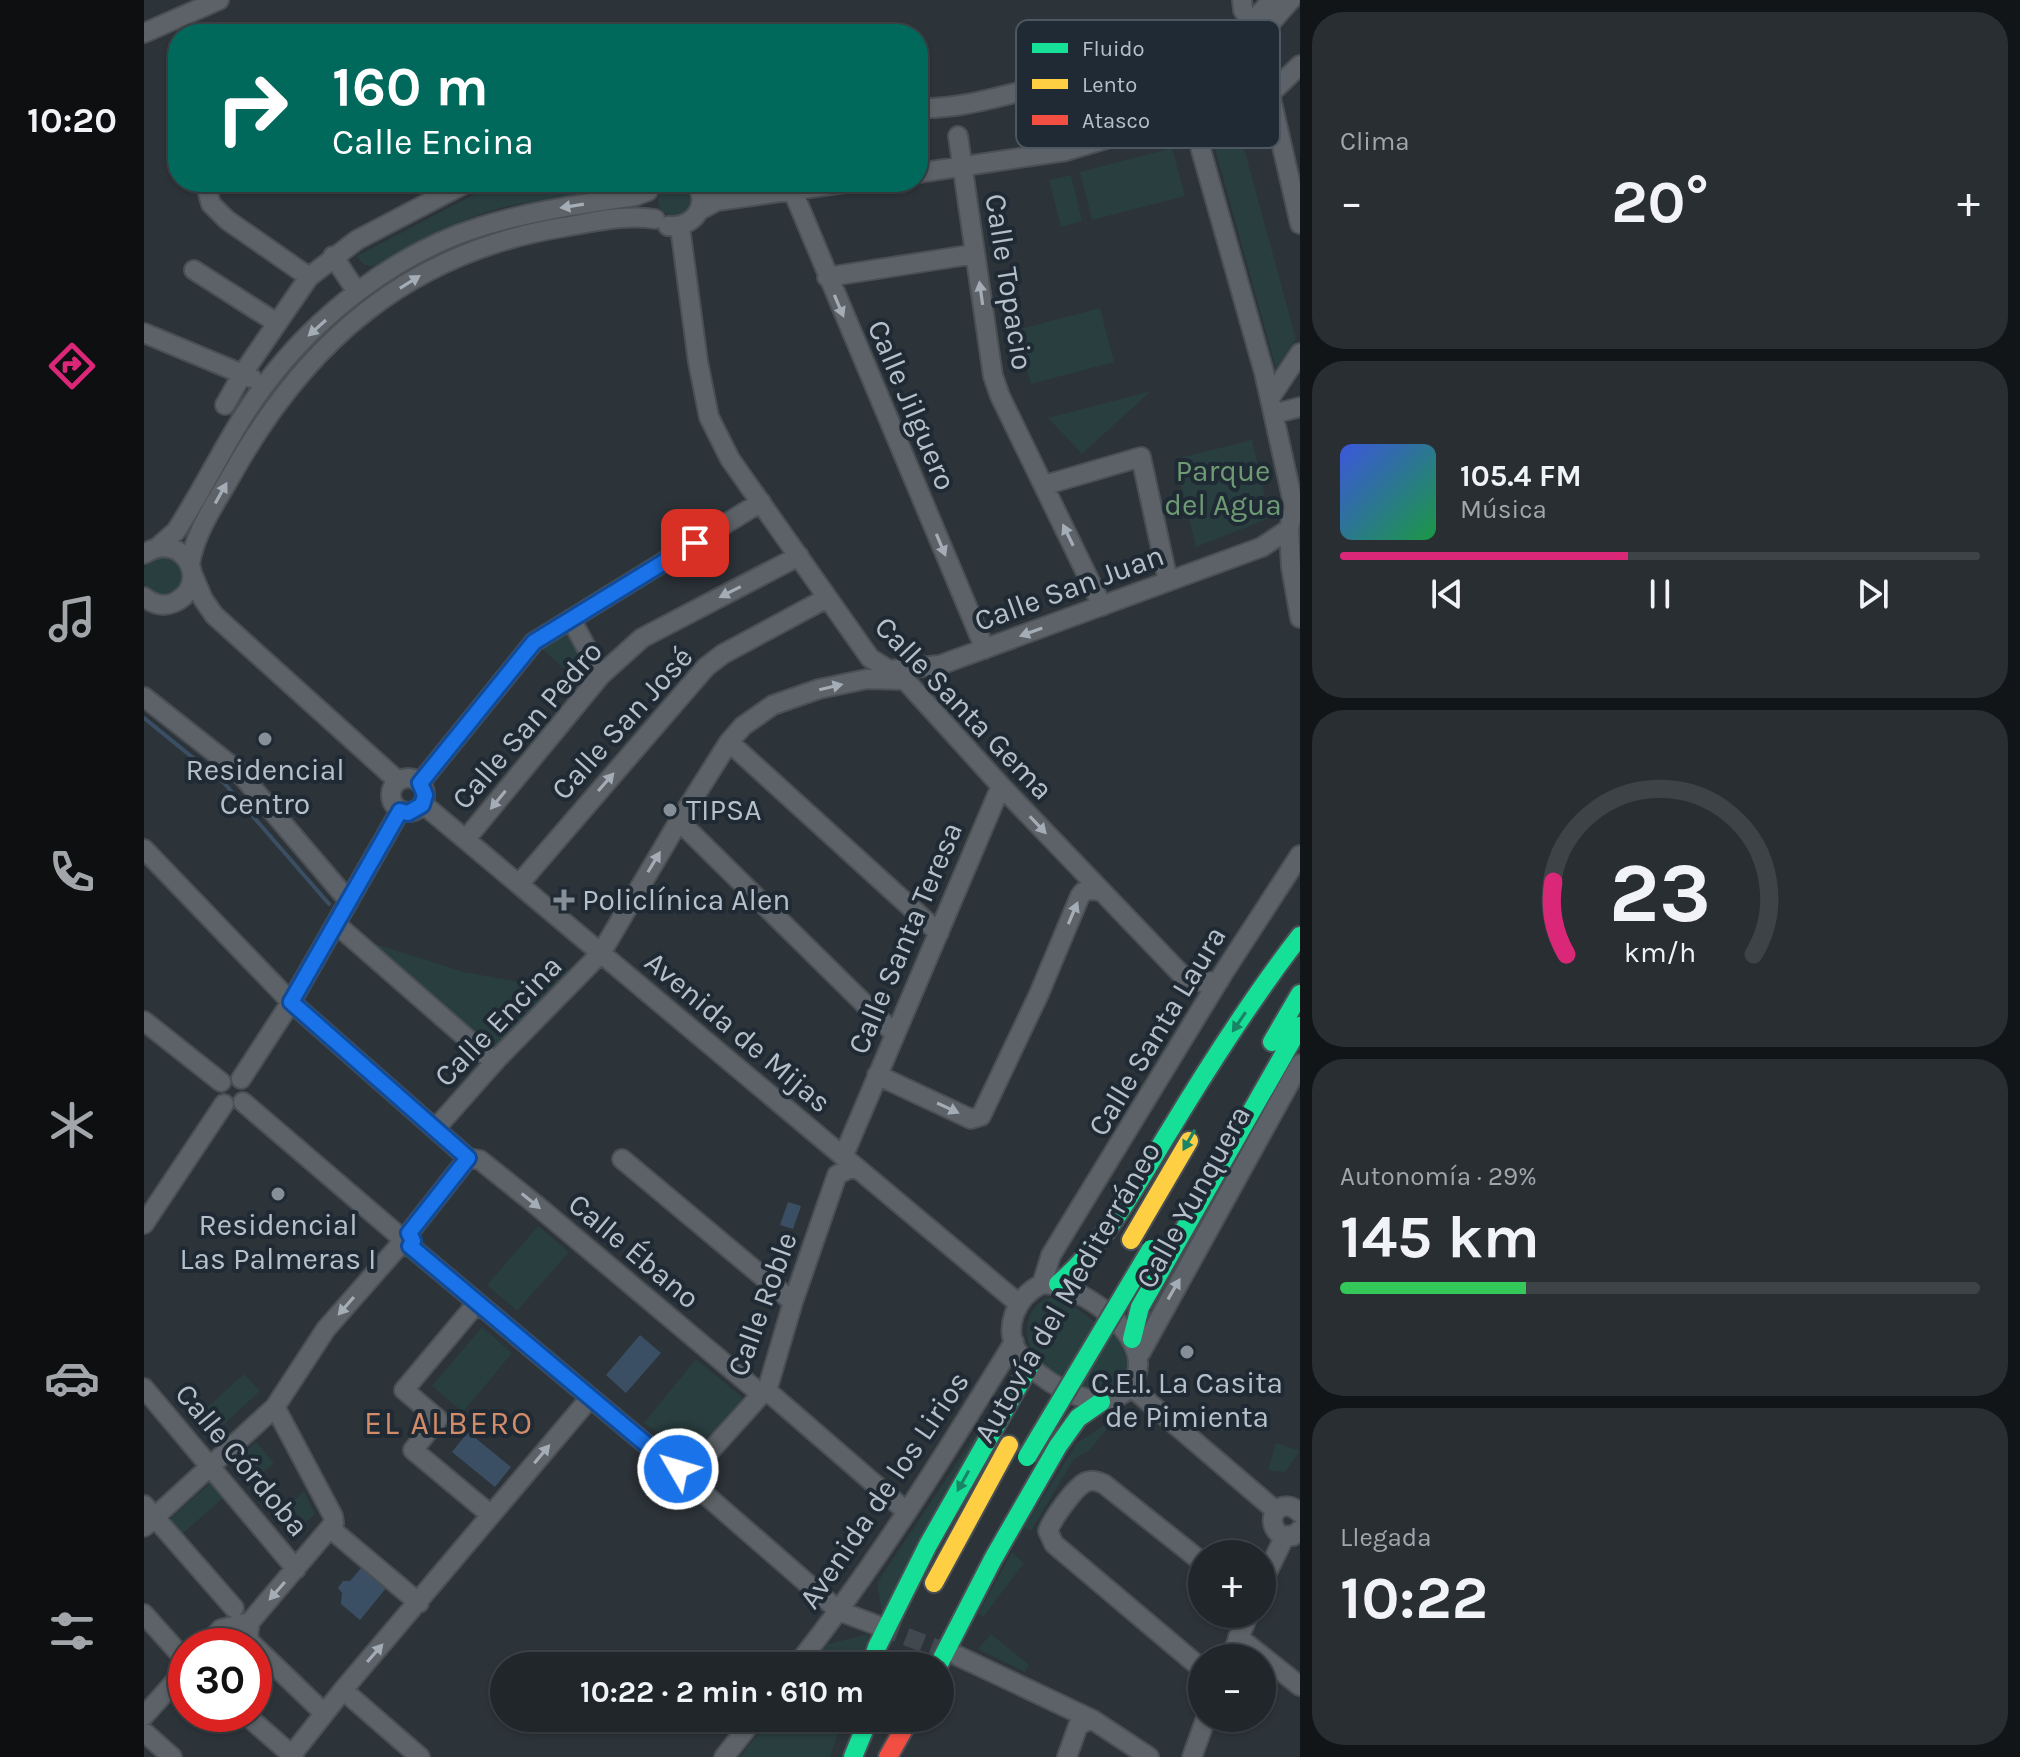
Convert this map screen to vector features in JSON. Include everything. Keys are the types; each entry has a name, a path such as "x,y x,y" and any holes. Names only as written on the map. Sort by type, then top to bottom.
{"highway":[{"path":"1050,1284 1076,1270 1101,1243 1208,1068 1281,959 1300,936"},
{"path":"1246,1043 1300,952"},
{"name":"Autovía del Mediterráneo","path":"1191,1180 1300,994"},
{"path":"1132,1339 1140,1307 1300,1026"},
{"name":"Autovía del Mediterráneo","path":"1126,1247 1200,1122"},
{"name":"Autovía del Mediterráneo","path":"1024,1464 1155,1242"},
{"name":"Autovía del Mediterráneo","path":"1082,1322 1106,1281"},
{"name":"Autovía del Mediterráneo","path":"1041,1391 1058,1363"},
{"path":"875,1652 928,1545 1030,1365"},
{"path":"945,1652 1041,1475 1078,1418 1101,1402"},
{"name":"Autovía del Mediterráneo","path":"925,1601 1013,1439"},
{"path":"844,1757 851,1732"},
{"path":"853,1757 863,1732"},
{"path":"876,1757 887,1732"},
{"path":"888,1757 902,1732"}],"street":[{"path":"144,33 219,0"},
{"path":"1242,0 1243,10 1249,20"},
{"path":"1255,20 1272,0"},
{"path":"1273,20 1291,0"},
{"path":"1280,84 1300,65"},
{"path":"928,107 1016,93"},
{"path":"1280,119 1292,150 1300,224"},
{"name":"Calle Topacio","path":"958,136 993,376 1102,606"},
{"path":"928,170 1025,148"},
{"path":"928,161 961,161 1076,148"},
{"path":"1201,150 1272,406 1294,507 1289,529 1291,567 1300,618"},
{"path":"208,192 211,204 227,220 309,277"},
{"path":"225,405 243,373 309,277 357,240 449,192"},
{"path":"150,549 176,531 265,384 307,336 357,292 421,252 478,227 536,212 635,196 641,192"},
{"path":"650,192 647,206 655,219"},
{"path":"700,192 700,210"},
{"path":"153,603 183,597 188,590 192,549 243,454 281,395 320,350 368,309 430,270 486,244 541,230 637,216 655,219 666,226 680,227 691,221 700,210 717,201 761,192"},
{"name":"Calle Jilguero","path":"793,192 985,649"},
{"name":"Calle Santa Gema","path":"680,227 698,362 709,417 730,459 827,598 884,673 930,705 1001,786 1182,975 1198,995 1201,1010"},
{"path":"827,277 975,254"},
{"path":"333,256 357,292"},
{"path":"194,270 277,323"},
{"path":"144,333 265,384"},
{"path":"1272,406 1300,353"},
{"path":"1272,406 1300,407"},
{"path":"1045,485 1141,457 1168,581"},
{"path":"420,783 534,642 761,502"},
{"name":"Calle San Juan","path":"601,953 729,742 743,726 773,705 819,689 884,673 940,665 1262,547 1289,529"},
{"path":"1262,547 1278,553 1291,567"},
{"path":"150,549 177,550 191,569 203,599 214,615 398,781"},
{"name":"Calle San Pedro","path":"466,839 601,675 642,638 799,556"},
{"name":"Calle San José","path":"519,884 706,667 723,654 827,598"},
{"path":"153,603 198,607 214,615"},
{"path":"571,619 601,675"},
{"path":"930,705 930,681 940,665"},
{"path":"144,697 238,771 348,900"},
{"path":"729,742 939,933"},
{"path":"411,778 420,783 425,795 423,804 413,811 400,811 390,797 392,787 398,781 411,778"},
{"name":"Calle Santa Teresa","path":"843,1157 1001,786"},
{"name":"Avenida de Mijas","path":"423,804 1018,1303"},
{"path":"241,1079 291,1002 400,811"},
{"path":"679,821 895,1034"},
{"name":"Calle Ébano","path":"144,849 291,1002 468,1158 480,1160 535,1204 907,1512"},
{"name":"Calle Santa Laura","path":"1050,1284 1051,1255 1300,855"},
{"path":"877,1075 971,1119 981,1116 1039,994 1080,896 1083,892 1100,891"},
{"path":"336,924 494,1062"},
{"name":"Calle Encina","path":"436,1128 494,1062 601,953"},
{"path":"1182,975 1202,982 1219,981"},
{"path":"144,1021 221,1082"},
{"name":"Calle Yunquera","path":"1138,1359 1151,1329 1300,1064"},
{"path":"221,1082 232,1077 241,1079"},
{"path":"145,1221 234,1103 247,1092 241,1079"},
{"path":"221,1082 218,1094 234,1103 404,1240 839,1611 879,1626"},
{"path":"234,1608 148,1516 275,1407 326,1329 404,1240 468,1158"},
{"path":"622,1159 793,1302"},
{"name":"Calle Roble","path":"685,1477 699,1481 706,1474 703,1459 763,1392 837,1175 842,1170 859,1170"},
{"path":"1074,1219 1076,1233 1081,1239 1101,1243"},
{"path":"1050,1284 1078,1294 1120,1324 1132,1339 1138,1359 1137,1374 1131,1387 1113,1399 1101,1402 1078,1397 1051,1383 1030,1365 1019,1355 1011,1321 1018,1303 1033,1289 1050,1284"},
{"path":"477,1303 404,1390 438,1419 413,1450 491,1515"},
{"name":"Avenida de los Lirios","path":"807,1652 907,1512 1014,1342"},
{"path":"1131,1387 1276,1511"},
{"name":"Calle Córdoba","path":"144,1388 296,1569"},
{"path":"265,1732 292,1756 343,1690 590,1398"},
{"path":"1041,1475 1095,1417 1122,1405 1142,1403 1152,1406"},
{"path":"275,1407 334,1523 250,1622 248,1636 250,1642 324,1713"},
{"path":"1188,1551 1104,1484 1094,1480 1082,1484 1051,1522 1048,1531 1054,1544 1188,1657"},
{"path":"1276,1562 1296,1532 1273,1528 1272,1519 1276,1511 1285,1506 1298,1506"},
{"path":"331,1529 419,1603"},
{"path":"144,1614 168,1641"},
{"path":"225,1628 250,1622"},
{"path":"1235,1644 1242,1628"},
{"path":"1238,1637 1300,1686"},
{"path":"958,1656 1093,1720 1139,1754"},
{"path":"144,1716 168,1689"},
{"path":"343,1690 420,1757"},
{"path":"1067,1757 1078,1726 1088,1720"},
{"path":"144,1732 172,1757"},
{"path":"724,1757 744,1732"},
{"path":"1192,1757 1201,1732"}],"green space":[{"path":"1172,148 1185,196 1092,220 1080,172"},
{"path":"1215,148 1244,148 1296,339 1276,369"},
{"path":"1071,175 1082,221 1061,227 1049,180"},
{"path":"479,192 592,192 484,213 437,233 377,265 365,265 357,256"},
{"path":"661,192 689,194 689,206 680,215 668,215 659,206"},
{"path":"636,204 637,209 539,224 365,302 315,345 274,391 237,448 189,537 184,534 251,413 311,342 361,297 423,258 480,233 538,219"},
{"path":"1100,308 1114,362 1031,384 1017,330"},
{"path":"1151,391 1082,454 1048,418"},
{"name":"Parque del Agua","path":"1252,440 1270,518 1196,547 1175,459"},
{"path":"163,556 177,562 183,576 177,590 163,596 149,590 143,576 149,562"},
{"path":"568,631 596,671 583,686 542,649"},
{"path":"375,944 464,972 520,982 575,968 494,1048"},
{"path":"538,1226 569,1252 517,1311 487,1285"},
{"path":"1051,1297 1063,1298 1120,1341 1129,1368 1111,1390 1095,1393 1087,1390 1068,1381 1037,1358 1028,1341 1028,1323 1035,1307"},
{"path":"482,1327 512,1353 463,1412 432,1386"},
{"path":"696,1359 743,1398 710,1435 689,1443 662,1435 644,1423"},
{"path":"244,1374 260,1391 207,1440 191,1422"},
{"path":"996,1404 882,1613 877,1583"},
{"path":"1115,1418 1089,1451 1074,1459 1031,1531 1024,1527 1077,1443"},
{"path":"256,1442 274,1463 257,1477 251,1470 243,1476 232,1463"},
{"path":"1276,1443 1300,1451 1285,1472 1268,1470"},
{"path":"210,1483 223,1498 183,1533 170,1519"},
{"path":"304,1491 315,1514 305,1523 293,1510 292,1502"},
{"path":"1012,1552 1024,1563 983,1617 978,1614"},
{"path":"869,1634 864,1652 822,1652 828,1644"},
{"path":"991,1634 1029,1665 1025,1672 978,1649"},
{"path":"759,1732 838,1732 830,1757 740,1757"}],"water":[{"path":"788,1202 801,1206 793,1229 780,1225"},
{"path":"640,1335 661,1353 626,1393 606,1375"},
{"path":"468,1432 511,1467 495,1487 452,1452"},
{"path":"362,1567 387,1587 360,1620 341,1604 342,1593 338,1588 343,1581 350,1581"}],"waterway":[{"path":"144,718 224,783 329,904"}],"tunnel":[{"path":"881,1627 946,1652"}],"traffic: fast":[{"path":"1058,1284 1092,1250 1120,1212 1200,1081 1300,936"},
{"path":"1272,1042 1300,994"},
{"path":"1132,1339 1140,1307 1300,1026"},
{"path":"1027,1457 1151,1249"},
{"path":"875,1652 928,1545 1030,1365"},
{"path":"945,1652 993,1559 1058,1446 1078,1418 1101,1402"},
{"path":"853,1757 863,1732"}],"traffic: slow":[{"path":"1131,1240 1189,1141"},
{"path":"934,1583 1009,1445"}],"traffic: jam":[{"path":"888,1757 902,1732"}],"place":[{"name":"Residencial Centro","path":"265,739"},
{"name":"TIPSA","path":"670,810"},
{"name":"Policlínica Alen","path":"564,900"},
{"name":"Residencial Las Palmeras I","path":"278,1194"},
{"name":"C.E.I. La Casita de Pimienta","path":"1187,1352"}],"district":[{"name":"EL ALBERO","path":"449,1423"}],"route":[{"path":"678,1469 410,1246 413,1241 409,1233 468,1158 291,1002 400,811 408,813 422,805 425,795 420,783 534,642 695,543"}]}
